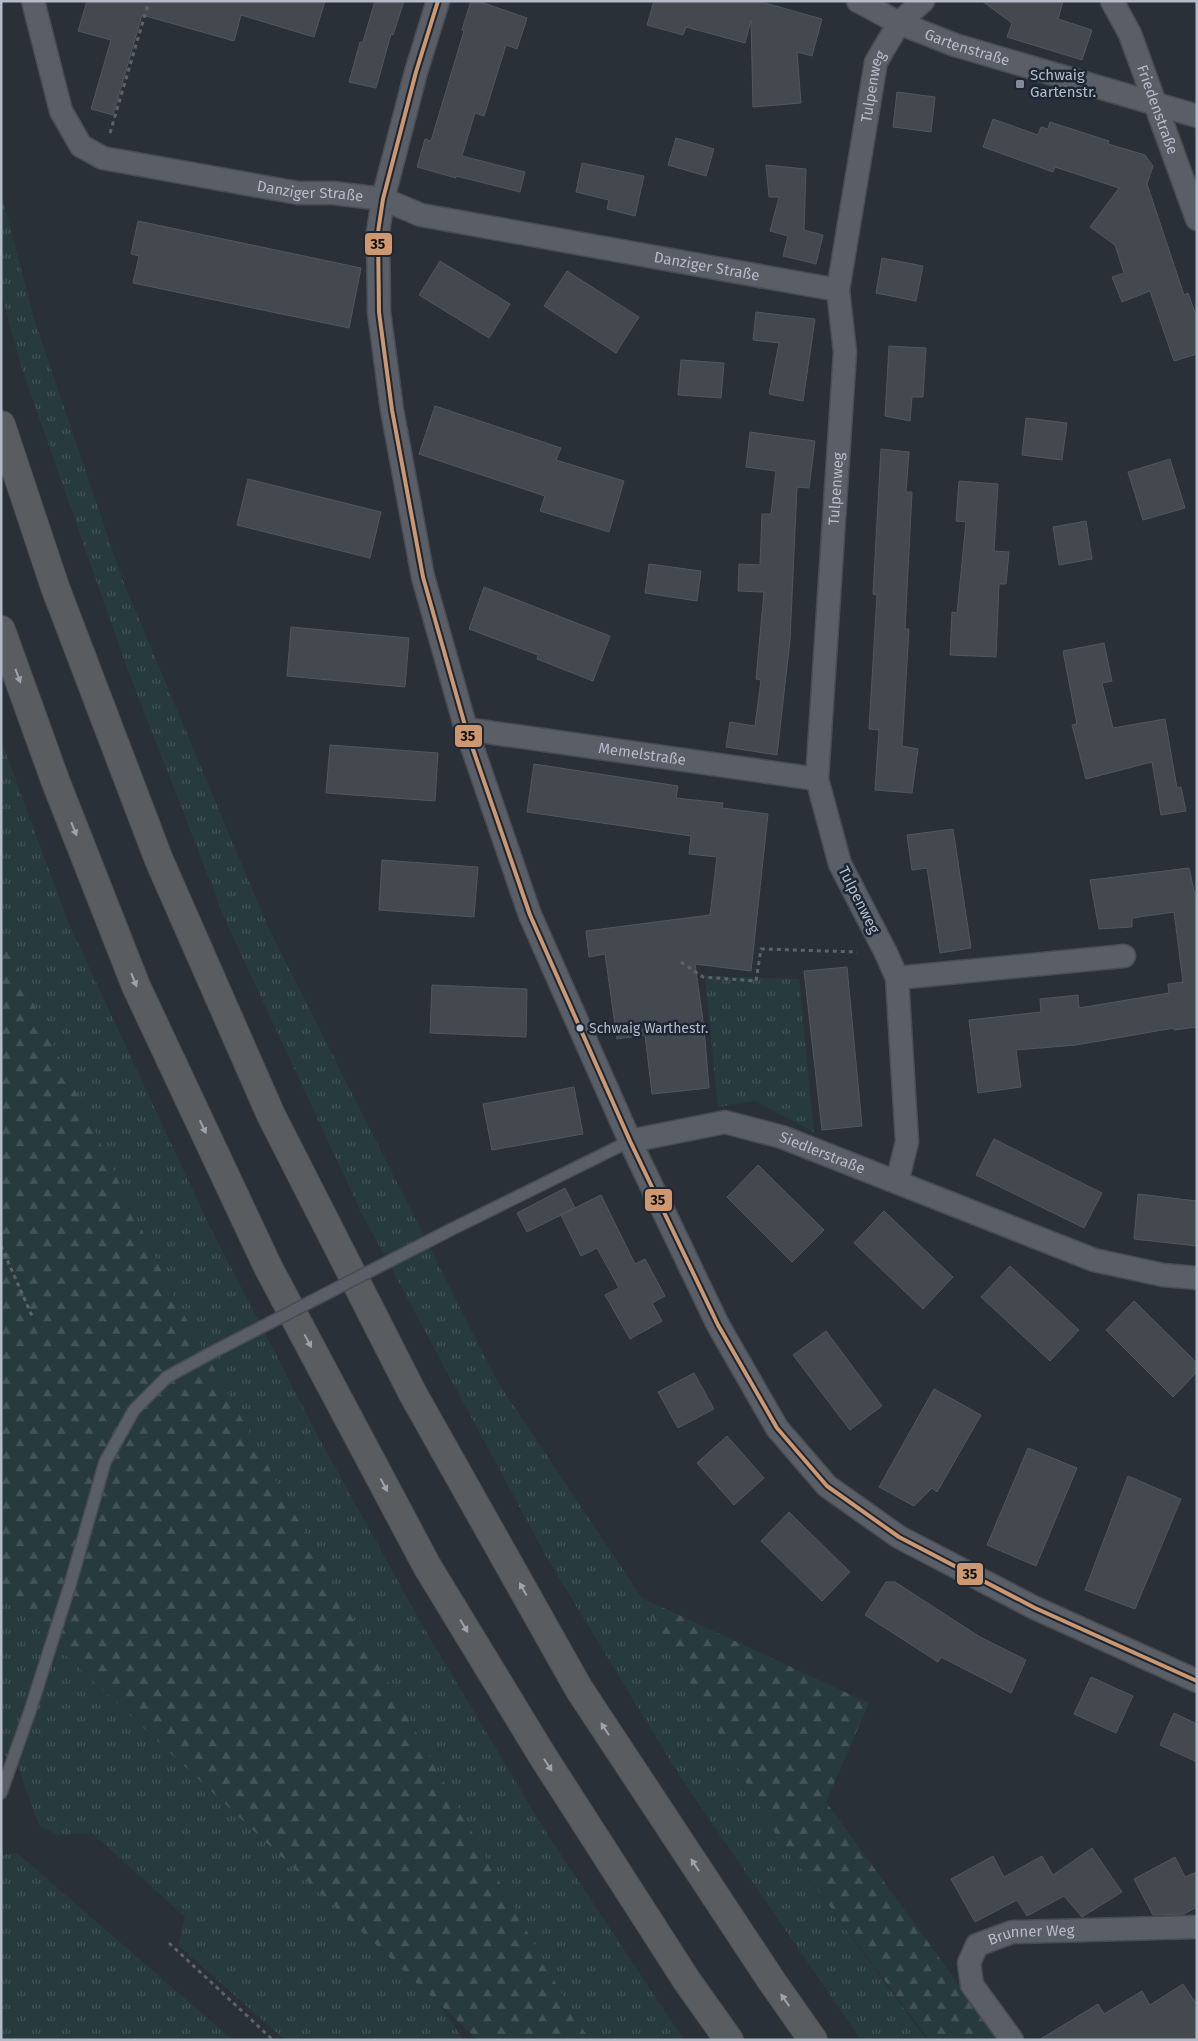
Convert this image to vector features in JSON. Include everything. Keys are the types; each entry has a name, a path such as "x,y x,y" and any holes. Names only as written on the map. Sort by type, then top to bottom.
{"highway":[{"path":"1,425 55,587 159,860 271,1115 413,1394 579,1689 770,1980 813,2040"},
{"path":"1,630 55,780 136,986 268,1267 432,1574 542,1755 687,1981 729,2040"}],"street":[{"name":"Danziger Straße","path":"33,1 61,111 81,146 103,158 298,193 333,193 383,199 421,216 838,290"},
{"path":"438,1 416,72 383,199 378,232 378,312 392,410 423,578 466,729 530,915 630,1141 718,1325 777,1428 827,1486 907,1541 1035,1608 1197,1681"},
{"name":"Gartenstraße","path":"858,1 899,23 955,46 1197,116"},
{"name":"Tulpenweg","path":"897,1182 907,1142 897,978 840,864 817,779 845,352 838,290 876,62 899,23 923,1"},
{"name":"Friedenstraße","path":"1112,1 1130,34 1197,218"},
{"name":"Memelstraße","path":"466,729 817,779"},
{"path":"897,978 1124,956"},
{"name":"Siedlerstraße","path":"630,1141 725,1122 782,1137 1094,1260 1162,1275 1197,1278"},
{"name":"Brunner Weg","path":"1012,2040 972,1985 969,1963 977,1945 1012,1932 1197,1927"}],"lane":[{"name":"Siedlerstraße","path":"1,1793 30,1711 70,1585 105,1462 134,1410 167,1377 211,1353 452,1229 630,1141"}],"path":[{"path":"103,158 149,1"},
{"path":"681,962 703,977 756,982 761,949 886,953"},
{"path":"1,1246 33,1318"},
{"path":"169,1943 273,2040"}],"green space":[{"path":"1,193 35,322 123,581 268,927 496,1379 642,1598 773,1830 927,2040 861,2040 679,1775 547,1558 361,1212 226,922 127,668 21,366 1,293"},
{"path":"1,740 68,922 210,1227 320,1440 421,1623 544,1829 684,2040 590,2040 573,2014 173,1295 1,932"},
{"path":"1,932 173,1295 573,2014 590,2040 478,2040 1,1595"},
{"path":"705,976 799,979 814,1132 755,1101 718,1107"},
{"path":"1,1595 433,1996 464,2040 285,2040 178,1945 185,1917 92,1833 58,1835 39,1825 18,1767 1,1752"},
{"path":"642,1598 869,1703 826,1802 999,2040 929,2040 773,1830"},
{"path":"17,1853 233,2040 1,2040 1,1855"}],"building":[{"path":"87,1 325,1 314,37 241,15 234,41 142,15 113,115 91,109 111,40 78,31"},
{"path":"375,1 404,1 393,35 391,34 376,88 349,82 360,42 363,42"},
{"path":"471,1 478,1 527,18 517,49 506,45 484,116 475,113 462,156 525,172 520,192 417,167 425,139 431,141 464,31 462,30"},
{"path":"654,1 758,1 822,19 812,56 797,52 801,103 753,107 751,20 745,43 686,27 683,35 647,25"},
{"path":"982,1 1063,1 1058,19 1092,30 1082,60 1007,37 1012,23"},
{"path":"897,92 935,97 931,132 893,127"},
{"path":"993,119 1038,135 1041,127 1048,129 1050,122 1109,141 1108,144 1145,155 1153,166 1147,184 1184,295 1188,293 1197,318 1197,354 1174,361 1150,291 1122,302 1112,277 1124,273 1115,245 1090,227 1119,188 1055,167 1053,172 983,147"},
{"path":"676,138 714,149 706,176 668,165"},
{"path":"582,163 644,176 635,216 607,209 609,200 576,192"},
{"path":"766,165 806,169 804,230 823,235 816,264 783,256 788,236 770,231 779,197 769,197"},
{"path":"138,221 361,268 349,328 133,283 139,256 131,254"},
{"path":"882,258 923,266 916,301 876,293"},
{"path":"440,261 510,304 489,338 419,295"},
{"path":"567,271 639,317 616,353 544,306"},
{"path":"756,312 815,319 803,401 769,394 779,343 753,340"},
{"path":"889,346 926,348 923,397 912,397 910,421 885,416"},
{"path":"681,360 724,363 721,398 678,395"},
{"path":"435,406 561,448 556,460 624,481 609,532 540,511 545,496 419,454"},
{"path":"1026,418 1067,423 1062,460 1022,455"},
{"path":"750,432 815,441 809,488 797,487 790,640 777,755 726,747 730,722 755,726 761,680 756,679 764,592 738,591 739,564 760,565 762,514 771,514 776,471 746,467"},
{"path":"881,449 909,452 906,492 912,492 905,629 909,629 902,746 918,749 912,793 875,790 879,730 869,729 877,595 873,594"},
{"path":"1170,459 1185,508 1143,520 1128,472"},
{"path":"248,479 381,512 370,558 237,525"},
{"path":"959,481 998,484 994,551 1009,552 1006,584 999,584 996,657 950,655 952,612 957,613 966,522 956,521"},
{"path":"1086,521 1092,559 1059,565 1053,527"},
{"path":"649,564 701,571 697,601 645,593"},
{"path":"484,587 610,636 593,681 537,659 538,655 469,629"},
{"path":"291,627 409,638 405,687 287,676"},
{"path":"1104,643 1112,681 1102,683 1113,728 1165,719 1177,788 1181,787 1186,811 1161,815 1152,762 1086,779 1072,725 1077,724 1063,651"},
{"path":"330,745 438,753 435,801 326,793"},
{"path":"534,764 678,786 676,798 723,803 722,808 768,814 751,971 695,964 704,1028 709,1088 652,1094 645,1035 617,1039 605,954 589,957 586,931 710,915 717,857 689,854 691,836 527,812"},
{"path":"953,829 971,948 940,953 927,868 912,870 907,835"},
{"path":"382,860 478,867 474,917 379,910"},
{"path":"1189,868 1197,904 1197,1027 1174,1030 1174,1028 1076,1045 1016,1050 1021,1087 978,1093 969,1020 1041,1012 1040,999 1078,995 1079,1008 1169,993 1168,984 1183,982 1174,912 1132,918 1132,927 1099,929 1090,880"},
{"path":"847,967 862,1126 822,1130 804,971"},
{"path":"432,985 527,989 526,1037 430,1033"},
{"path":"574,1087 583,1134 492,1150 483,1104"},
{"path":"994,1139 1102,1193 1084,1228 976,1175"},
{"path":"758,1165 824,1230 792,1262 727,1197"},
{"path":"565,1188 575,1208 527,1232 517,1213"},
{"path":"1138,1194 1197,1201 1197,1246 1134,1239"},
{"path":"601,1195 635,1264 645,1259 665,1296 652,1303 662,1321 630,1339 605,1295 619,1288 597,1248 581,1256 561,1215"},
{"path":"884,1211 953,1277 923,1309 854,1243"},
{"path":"1010,1266 1079,1330 1050,1361 981,1297"},
{"path":"1134,1301 1197,1363 1197,1372 1173,1397 1106,1330"},
{"path":"826,1331 882,1406 850,1430 793,1355"},
{"path":"694,1373 714,1409 678,1428 658,1392"},
{"path":"934,1389 981,1415 937,1492 932,1488 914,1506 879,1487"},
{"path":"727,1436 764,1478 734,1505 697,1463"},
{"path":"1028,1448 1077,1468 1036,1566 987,1545"},
{"path":"1128,1476 1181,1499 1135,1609 1085,1590"},
{"path":"789,1512 850,1572 822,1601 761,1541"},
{"path":"886,1582 895,1582 980,1637 1026,1660 1011,1693 941,1657 938,1662 865,1615"},
{"path":"1091,1677 1133,1696 1116,1733 1074,1714"},
{"path":"1174,1713 1197,1724 1197,1762 1160,1745"},
{"path":"1092,1848 1122,1892 1082,1917 1064,1896 1027,1916 1017,1900 975,1922 951,1879 993,1856 1004,1877 1042,1856 1053,1875"},
{"path":"1175,1857 1185,1877 1197,1872 1197,1907 1184,1914 1153,1915 1134,1879"},
{"path":"1183,1984 1197,2005 1197,2040 1039,2040 1098,2004 1104,2014 1142,1991 1150,2005"}],"transit line":[{"name":"35","path":"438,1 416,72 383,199 378,232 379,312 392,410 423,577 466,729 530,915 630,1141 718,1325 777,1428 827,1486 899,1537 1035,1608 1197,1681"}],"place":[{"name":"Schwaig Gartenstr.","path":"1020,84"},
{"name":"Schwaig Warthestr.","path":"580,1028"}]}
